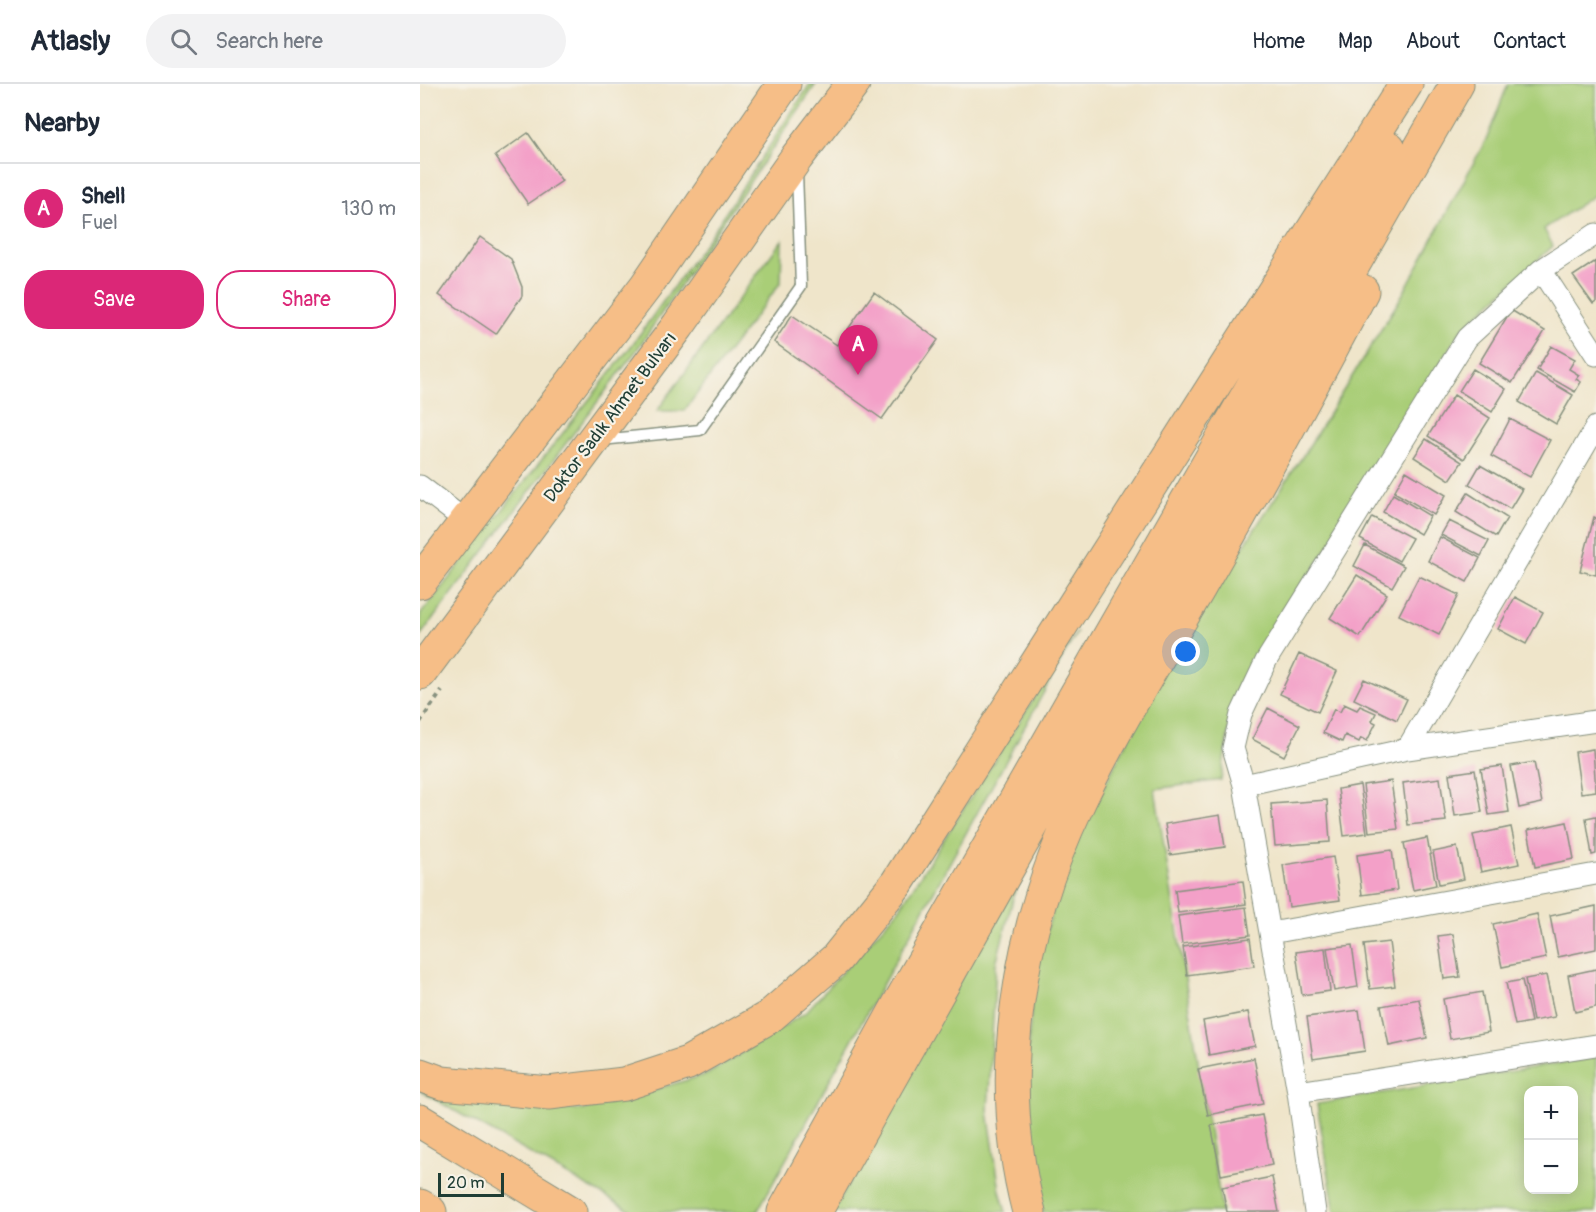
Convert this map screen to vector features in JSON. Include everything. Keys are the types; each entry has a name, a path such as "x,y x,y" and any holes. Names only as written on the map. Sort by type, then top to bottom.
{"main road":[{"path":"420,582 646,286 784,84"},
{"name":"Doktor Sadık Ahmet Bulvarı","path":"797,157 835,84"},
{"name":"Doktor Sadık Ahmet Bulvarı","path":"420,674 797,157 853,84"},
{"path":"420,1075 442,1083 549,1092 624,1084 688,1063 769,1017 836,959 897,883 1406,84"},
{"path":"784,1212 909,987 1426,84"},
{"path":"815,1212 1035,818 1457,84"},
{"path":"1029,1212 1018,1170 1011,1095 1016,1022 1025,958 1036,917 1077,805 1309,391 1432,150 1470,84"},
{"path":"420,1121 570,1212"},
{"path":"420,1207 425,1212"},
{"path":"420,1207 430,1212"}],"street":[{"path":"1315,1212 1298,1092 1245,784 1233,748 1241,714 1266,661 1467,338 1541,270 1596,234"},
{"path":"1541,270 1596,355"},
{"path":"1407,749 1596,427"},
{"path":"420,486 467,522"},
{"path":"1245,784 1407,749 1596,721"},
{"path":"1271,933 1596,874"},
{"path":"1298,1092 1596,1045"}],"lane":[{"path":"592,441 700,430 801,286 797,157"}],"green space":[{"path":"810,84 816,84 636,351 420,636 420,615 632,345 715,229"},
{"path":"1508,84 1596,84 1596,194 1544,229 1553,246 1461,330 1353,508 1244,677 1231,714 1221,780 1155,789 1222,1212 1043,1212 1030,1155 1025,1079 1035,969 1069,856 1166,664 1306,451 1400,299 1487,138"},
{"path":"782,240 781,282 684,411 657,411"},
{"path":"1077,632 757,1212 633,1212 420,1091 455,1100 584,1110 708,1074 805,1013 899,909"},
{"path":"1022,865 996,963 988,1111 1000,1191 1006,1212 833,1212"},
{"path":"1596,1057 1596,1212 1335,1212 1317,1104"}],"building":[{"path":"528,133 562,181 528,204 495,156"},
{"path":"480,237 511,259 522,287 522,296 496,334 439,295"},
{"path":"1596,261 1596,302 1593,304 1573,276"},
{"path":"874,292 938,340 882,419 774,342 792,315 837,345"},
{"path":"1511,310 1545,331 1512,383 1479,363"},
{"path":"1551,346 1575,359 1569,369 1579,375 1576,379 1581,382 1575,392 1537,370"},
{"path":"1473,369 1506,389 1492,412 1459,391"},
{"path":"1536,373 1573,395 1556,424 1519,402"},
{"path":"1454,395 1490,418 1464,459 1428,436"},
{"path":"1510,419 1550,440 1530,477 1491,456"},
{"path":"1426,439 1462,462 1450,480 1414,457"},
{"path":"1480,465 1522,489 1510,509 1469,484"},
{"path":"1406,471 1446,495 1434,515 1394,492"},
{"path":"1468,493 1507,518 1496,537 1456,512"},
{"path":"1393,494 1430,516 1420,534 1383,512"},
{"path":"1372,517 1412,538 1399,561 1360,539"},
{"path":"1594,517 1596,518 1596,575 1580,571"},
{"path":"1449,521 1489,541 1481,556 1441,535"},
{"path":"1440,537 1480,558 1467,582 1428,561"},
{"path":"1365,545 1404,566 1392,587 1354,566"},
{"path":"1357,575 1387,594 1360,637 1330,618"},
{"path":"1419,576 1459,595 1439,635 1399,615"},
{"path":"1515,597 1543,612 1526,644 1498,629"},
{"path":"1299,654 1337,671 1318,712 1280,694"},
{"path":"1364,679 1407,699 1397,720 1354,699"},
{"path":"1344,704 1357,710 1360,706 1376,713 1372,721 1376,723 1367,741 1361,738 1359,742 1345,735 1342,742 1323,733 1334,709 1340,712"},
{"path":"1268,708 1300,725 1284,756 1252,739"},
{"path":"1593,749 1596,791 1581,793 1575,752"},
{"path":"1534,762 1542,803 1519,808 1511,766"},
{"path":"1502,766 1509,812 1489,815 1481,769"},
{"path":"1475,770 1482,812 1455,816 1449,774"},
{"path":"1440,778 1446,821 1408,825 1403,783"},
{"path":"1391,781 1398,829 1369,832 1363,785"},
{"path":"1360,785 1367,833 1344,836 1338,789"},
{"path":"1327,800 1330,842 1275,846 1271,804"},
{"path":"1220,815 1225,847 1170,855 1165,824"},
{"path":"1596,816 1596,854 1592,855 1586,818"},
{"path":"1567,822 1574,859 1535,867 1528,830"},
{"path":"1511,827 1519,864 1481,872 1473,835"},
{"path":"1427,838 1436,885 1413,890 1404,843"},
{"path":"1457,847 1464,879 1439,884 1433,852"},
{"path":"1392,850 1397,890 1362,895 1357,855"},
{"path":"1333,857 1340,900 1289,907 1283,865"},
{"path":"1243,881 1246,904 1178,913 1175,890"},
{"path":"1596,906 1596,949 1558,957 1550,916"},
{"path":"1246,907 1250,935 1182,944 1178,916"},
{"path":"1537,914 1546,958 1502,967 1493,924"},
{"path":"1453,934 1460,977 1444,979 1438,936"},
{"path":"1250,938 1254,966 1187,975 1183,947"},
{"path":"1389,942 1395,986 1370,989 1364,945"},
{"path":"1352,945 1358,987 1334,991 1327,948"},
{"path":"1325,948 1330,991 1302,995 1296,952"},
{"path":"1596,969 1596,1007 1575,1012 1568,975"},
{"path":"1546,975 1555,1017 1533,1021 1525,979"},
{"path":"1522,980 1531,1022 1515,1025 1506,983"},
{"path":"1482,992 1489,1032 1450,1039 1443,999"},
{"path":"1419,999 1427,1038 1389,1046 1381,1006"},
{"path":"1359,1010 1365,1051 1313,1059 1307,1017"},
{"path":"1248,1012 1255,1046 1209,1055 1203,1021"},
{"path":"1254,1058 1263,1104 1208,1115 1198,1069"},
{"path":"1262,1115 1272,1165 1221,1175 1211,1125"},
{"path":"1272,1177 1279,1212 1227,1212 1222,1187"}],"place":[{"name":"Shell","path":"858,375"}]}
